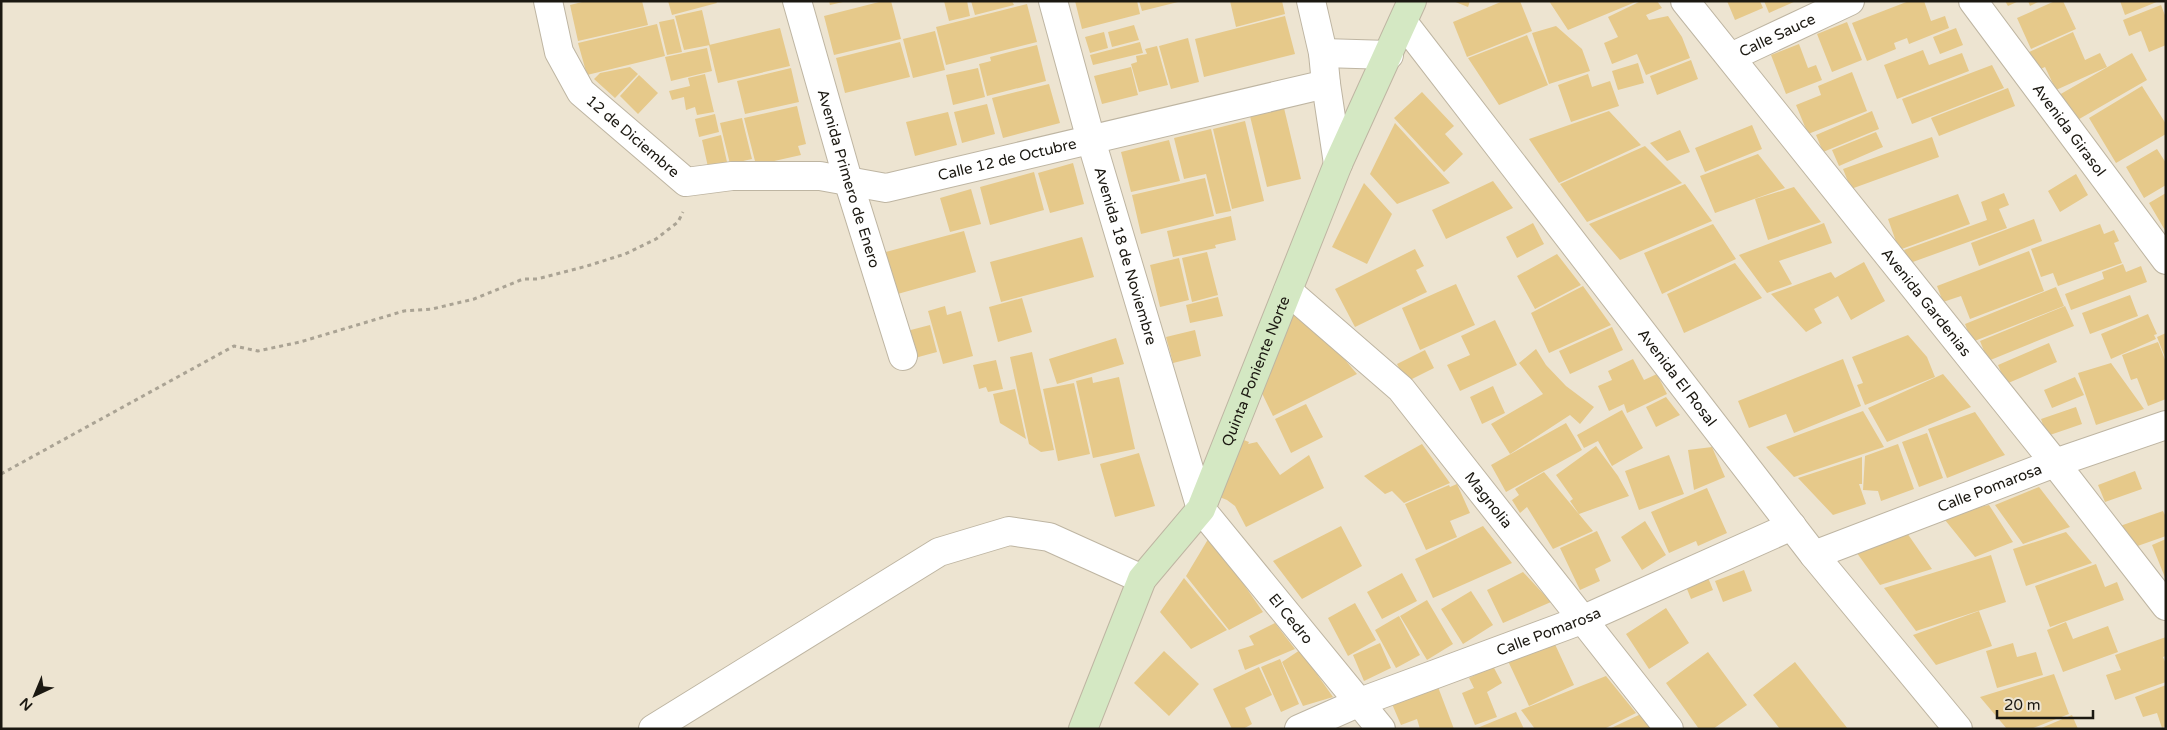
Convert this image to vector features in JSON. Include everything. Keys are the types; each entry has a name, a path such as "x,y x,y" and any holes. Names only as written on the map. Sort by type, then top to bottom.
{"street":[{"name":"12 de Diciembre","path":"548,1 559,52 581,92 686,182"},
{"name":"Avenida Primero de Enero","path":"797,1 848,180 903,356"},
{"name":"Avenida 18 de Noviembre","path":"1053,1 1091,140 1201,508"},
{"path":"1311,1 1323,53 1338,164"},
{"name":"Avenida Gardenias","path":"1685,1 2055,463 2166,606"},
{"name":"Calle Sauce","path":"1731,57 1850,1"},
{"name":"Avenida Girasol","path":"1973,1 2166,260"},
{"name":"Quinta Poniente Norte","path":"1083,729 1142,579 1201,508 1338,164 1407,12"},
{"name":"Avenida El Rosal","path":"1407,12 1814,555 1958,729"},
{"path":"1323,53 1388,55"},
{"name":"Calle 12 de Octubre","path":"686,182 732,176 820,176 886,188 1326,84"},
{"name":"Magnolia","path":"1288,291 1401,389 1669,729"},
{"name":"Calle Pomarosa","path":"1814,555 2055,463 2166,425"},
{"name":"El Cedro","path":"1201,508 1381,729"},
{"name":"Calle Pomarosa","path":"1299,729 1360,702 1584,619 1792,526"},
{"path":"653,729 939,552 1009,531 1049,537 1142,579"}],"path":[{"path":"1,474 234,346 258,351 300,342 404,311 432,309 474,299 523,280 538,279 625,254 656,239 678,222 687,202 686,182"}],"building":[{"path":"586,1 642,1 648,25 578,41 570,5"},
{"path":"668,1 716,1 717,3 672,15"},
{"path":"829,1 843,1 843,2 830,5"},
{"path":"883,1 891,1 901,39 834,55 824,16"},
{"path":"944,1 967,1 970,16 949,21"},
{"path":"971,1 1012,1 1014,5 975,15"},
{"path":"1075,1 1137,1 1140,14 1082,29"},
{"path":"1139,1 1178,1 1178,2 1142,11"},
{"path":"1230,1 1282,1 1285,14 1236,27"},
{"path":"1453,1 1470,1 1468,7"},
{"path":"1503,1 1520,1 1532,31 1467,57 1453,22"},
{"path":"1549,1 1638,1 1568,30"},
{"path":"1641,1 1657,1 1662,8 1646,15 1649,20 1668,16 1682,37 1690,58 1646,75 1637,54 1612,64 1604,43 1618,37 1608,17"},
{"path":"1727,1 1760,1 1763,8 1735,20"},
{"path":"1764,1 1796,1 1769,13"},
{"path":"1909,1 1924,1 1931,21 1945,16 1949,28 1909,44 1907,38 1894,43 1896,49 1867,61 1852,23"},
{"path":"2005,1 2019,1 2008,6"},
{"path":"2028,1 2040,1 2030,6"},
{"path":"2055,1 2063,1 2076,29 2031,49 2017,18"},
{"path":"2120,1 2159,1 2125,15"},
{"path":"1027,4 1037,42 946,65 936,27"},
{"path":"2161,5 2166,18 2166,45 2149,52 2141,31 2129,36 2123,20"},
{"path":"702,10 710,45 684,50 675,16"},
{"path":"1285,16 1295,54 1204,77 1195,39"},
{"path":"674,19 682,52 667,55 659,22"},
{"path":"1847,22 1862,60 1832,72 1817,34"},
{"path":"657,24 665,56 587,75 578,43"},
{"path":"1134,25 1139,40 1112,47 1108,32"},
{"path":"1556,26 1582,49 1590,71 1549,84 1532,33"},
{"path":"780,28 790,66 718,83 709,45"},
{"path":"1956,28 1963,45 1940,54 1933,37"},
{"path":"935,31 945,70 913,78 903,39"},
{"path":"1104,32 1108,48 1090,53 1085,37"},
{"path":"2073,32 2085,60 2100,53 2107,67 2056,90 2045,67 2036,71 2027,53"},
{"path":"1527,35 1548,85 1499,105 1468,58"},
{"path":"1188,38 1199,82 1171,89 1159,46"},
{"path":"900,42 910,77 845,93 836,58"},
{"path":"1140,42 1143,53 1093,65 1090,55"},
{"path":"1799,44 1808,68 1816,65 1822,80 1786,94 1771,55"},
{"path":"1037,45 1046,81 987,96 979,64 991,61 990,57"},
{"path":"1157,46 1168,85 1139,92 1131,64 1137,62 1136,56 1147,54 1145,49"},
{"path":"707,48 712,71 671,81 665,57"},
{"path":"1923,50 1929,65 1962,53 1969,71 1897,99 1884,65"},
{"path":"2132,53 2147,80 2074,122 2059,95"},
{"path":"1691,60 1698,79 1657,95 1650,76"},
{"path":"1638,63 1644,83 1618,90 1612,71"},
{"path":"1992,65 2004,88 1912,124 1902,99"},
{"path":"630,67 638,74 615,98 594,79 600,73"},
{"path":"1131,67 1138,95 1102,104 1094,76"},
{"path":"791,68 799,102 745,114 737,81"},
{"path":"978,68 985,97 953,105 946,75"},
{"path":"1852,72 1867,111 1808,134 1796,105 1821,95 1818,86"},
{"path":"705,74 714,112 697,115 695,107 686,110 684,97 672,100 669,91 690,86 688,78"},
{"path":"1588,74 1592,87 1610,81 1619,106 1571,122 1558,85"},
{"path":"639,75 658,93 638,114 620,96"},
{"path":"1049,84 1060,123 1003,138 992,98"},
{"path":"2142,86 2166,124 2166,134 2116,163 2089,118"},
{"path":"2008,88 2015,106 1939,136 1931,118"},
{"path":"1422,92 1454,126 1445,134 1463,154 1444,172 1394,118"},
{"path":"987,104 995,134 962,143 954,112"},
{"path":"797,106 806,144 798,146 801,155 756,165 744,118"},
{"path":"1284,108 1301,179 1267,187 1250,116"},
{"path":"1609,111 1641,145 1559,183 1529,139"},
{"path":"1872,111 1879,129 1823,152 1816,135"},
{"path":"948,112 957,145 915,156 906,122"},
{"path":"715,114 719,132 699,137 695,119"},
{"path":"742,118 752,159 730,164 720,123"},
{"path":"1245,121 1264,201 1232,209 1213,129"},
{"path":"1395,123 1450,183 1397,204 1370,174"},
{"path":"1752,125 1762,149 1705,172 1695,148"},
{"path":"1211,129 1231,211 1216,214 1206,174 1184,179 1174,138"},
{"path":"1680,130 1690,152 1667,161 1650,143"},
{"path":"1876,132 1883,147 1839,166 1832,150"},
{"path":"721,135 727,162 708,167 702,140"},
{"path":"1932,137 1939,157 1851,189 1843,169"},
{"path":"1169,140 1180,181 1131,192 1121,152"},
{"path":"1645,146 1682,183 1587,222 1560,184"},
{"path":"2157,149 2166,163 2166,185 2144,198 2126,167"},
{"path":"1758,154 1785,188 1715,213 1700,176"},
{"path":"1073,163 1084,204 1050,213 1038,173"},
{"path":"1034,172 1044,210 990,225 980,187"},
{"path":"2076,174 2088,195 2060,212 2048,191"},
{"path":"1205,178 1214,216 1141,234 1132,195"},
{"path":"1493,181 1513,208 1446,239 1432,210"},
{"path":"1364,183 1392,214 1367,264 1332,247"},
{"path":"1685,184 1712,221 1620,260 1589,224"},
{"path":"1794,187 1821,222 1768,240 1755,199"},
{"path":"971,189 981,224 950,232 940,198"},
{"path":"2004,193 2009,205 1999,209 2007,228 1910,263 1904,250 1987,220 1981,202"},
{"path":"2166,193 2166,232 2149,203"},
{"path":"1958,194 1970,224 1899,250 1888,219"},
{"path":"1231,216 1236,240 1215,245 1216,248 1173,257 1167,231"},
{"path":"2034,219 2042,241 1979,266 1971,243"},
{"path":"1533,223 1544,244 1517,258 1506,237"},
{"path":"1824,223 1832,243 1779,261 1792,284 1767,293 1739,255"},
{"path":"1713,224 1736,259 1662,294 1644,253"},
{"path":"2100,224 2104,234 2114,230 2119,241 2114,243 2122,263 2058,286 2053,273 2041,277 2031,249"},
{"path":"964,231 976,272 894,295 882,253"},
{"path":"1082,237 1094,277 1001,302 990,262"},
{"path":"1415,249 1424,266 1416,270 1427,292 1355,327 1335,289"},
{"path":"2029,251 2044,291 1970,319 1961,296 1943,302 1937,286"},
{"path":"1207,252 1218,295 1192,302 1182,258"},
{"path":"1557,254 1581,285 1535,309 1517,276"},
{"path":"1179,258 1189,300 1160,307 1150,265"},
{"path":"1864,262 1885,301 1851,320 1838,296 1814,309 1822,323 1806,332 1771,294 1831,272 1835,278"},
{"path":"1735,263 1762,298 1684,333 1667,294"},
{"path":"2123,264 2126,272 2141,266 2147,282 2071,310 2065,294 2104,279 2102,272"},
{"path":"1456,284 1475,325 1420,350 1402,308"},
{"path":"1583,286 1611,325 1549,353 1531,313"},
{"path":"2056,287 2064,306 1972,342 1965,324"},
{"path":"2130,295 2138,316 2090,334 2082,313"},
{"path":"1218,297 1223,316 1190,323 1186,305"},
{"path":"1022,298 1032,332 998,342 989,307"},
{"path":"1297,303 1357,374 1273,416 1259,387"},
{"path":"945,306 947,315 961,311 973,356 943,364 928,311"},
{"path":"2065,306 2074,326 1988,361 1980,341"},
{"path":"2148,314 2157,334 2154,335 2156,339 2111,359 2101,334"},
{"path":"1495,320 1517,365 1460,391 1447,365 1470,355 1461,336"},
{"path":"930,325 937,352 911,359 903,332"},
{"path":"1612,327 1623,350 1570,374 1559,351"},
{"path":"1195,330 1201,356 1173,363 1166,337"},
{"path":"2166,333 2166,360 2157,337"},
{"path":"1908,335 1927,357 1935,377 1865,405 1857,385 1863,383 1852,357"},
{"path":"1116,338 1124,364 1057,384 1049,359"},
{"path":"2158,342 2166,362 2166,399 2148,406 2137,378 2131,380 2122,355"},
{"path":"2049,343 2057,362 2006,384 1998,365"},
{"path":"1536,349 1546,365 1566,386 1594,407 1580,424 1570,415 1510,454 1491,424 1543,394 1519,363"},
{"path":"1425,350 1434,368 1406,382 1397,364"},
{"path":"1032,352 1054,450 1041,452 1029,444 1010,357"},
{"path":"1633,359 1644,380 1657,374 1667,394 1627,413 1624,404 1609,411 1598,386 1612,380 1608,371"},
{"path":"1843,359 1861,406 1794,433 1786,414 1749,428 1738,401"},
{"path":"996,360 1003,389 988,392 986,387 979,389 973,365"},
{"path":"2111,363 2144,409 2096,425 2078,373"},
{"path":"1943,374 1971,407 1887,442 1868,408"},
{"path":"1092,377 1093,383 1119,377 1135,449 1093,458 1076,381"},
{"path":"2075,377 2084,395 2052,408 2044,390"},
{"path":"1074,383 1090,454 1058,461 1043,389"},
{"path":"1493,386 1505,413 1482,424 1470,397"},
{"path":"1015,389 1026,439 1000,423 993,394"},
{"path":"1666,397 1680,415 1656,427 1646,407"},
{"path":"1306,404 1323,437 1291,453 1275,419"},
{"path":"2076,407 2082,424 2047,436 2041,419"},
{"path":"1622,410 1643,448 1612,466 1598,441 1584,448 1577,435"},
{"path":"1863,411 1884,447 1794,477 1766,447"},
{"path":"1975,412 2005,455 1947,478 1928,429"},
{"path":"1566,423 1582,450 1506,492 1491,465"},
{"path":"1927,433 1943,478 1919,487 1902,442"},
{"path":"1233,436 1249,442 1248,444 1257,442 1280,475 1309,455 1324,488 1246,527 1235,506 1227,500 1212,494"},
{"path":"1422,444 1450,483 1404,503 1392,491 1385,494 1364,476"},
{"path":"1898,444 1914,489 1881,501 1878,491 1863,490 1865,456"},
{"path":"1596,446 1618,476 1629,496 1579,514 1570,501 1573,499 1556,475"},
{"path":"1712,447 1725,477 1694,490 1688,450"},
{"path":"1139,453 1155,506 1115,517 1100,464"},
{"path":"1669,455 1684,494 1639,510 1625,471"},
{"path":"1862,457 1862,484 1859,484 1866,504 1833,515 1798,478"},
{"path":"2135,471 2142,489 2105,502 2098,485"},
{"path":"1544,472 1593,531 1553,549 1527,507 1520,513 1512,500 1519,495 1515,489"},
{"path":"1457,484 1470,513 1450,521 1457,537 1426,550 1405,504 1449,485 1450,487"},
{"path":"2039,487 2070,527 2023,544 1995,505"},
{"path":"1707,488 1727,533 1698,546 1696,541 1669,553 1651,512"},
{"path":"1989,505 2013,542 1975,557 1941,515"},
{"path":"2163,511 2166,517 2166,536 2129,549 2120,526"},
{"path":"1645,521 1666,555 1642,570 1621,537"},
{"path":"1341,526 1362,566 1302,599 1273,561"},
{"path":"1483,526 1512,563 1433,598 1415,559"},
{"path":"1597,531 1611,561 1595,569 1600,581 1580,590 1560,548"},
{"path":"2066,532 2092,563 2026,586 2013,549"},
{"path":"1907,533 1932,569 1880,585 1854,549"},
{"path":"1210,536 1263,612 1229,630 1186,576"},
{"path":"2166,539 2166,580 2152,545"},
{"path":"1991,555 2006,602 1916,631 1884,588"},
{"path":"2096,564 2105,587 2117,582 2124,600 2050,627 2035,586"},
{"path":"1744,570 1752,591 1723,602 1715,581"},
{"path":"1523,572 1551,602 1503,623 1487,590"},
{"path":"1402,573 1417,601 1382,619 1367,592"},
{"path":"1707,575 1713,590 1691,599 1685,584"},
{"path":"1184,578 1227,630 1191,649 1160,612"},
{"path":"1471,591 1493,625 1463,644 1441,609"},
{"path":"1427,600 1453,644 1427,660 1400,616"},
{"path":"1355,603 1376,640 1348,656 1328,618"},
{"path":"1666,608 1689,643 1649,669 1626,634"},
{"path":"1979,611 1992,646 1936,665 1913,635"},
{"path":"1399,616 1420,655 1396,668 1375,630"},
{"path":"2066,622 2073,639 2108,626 2118,652 2063,672 2047,630"},
{"path":"1275,623 1295,649 1245,670 1238,650 1254,645 1249,636"},
{"path":"2166,637 2166,656 2163,657 2166,664 2166,682 2115,700 2106,675 2121,670 2115,655"},
{"path":"1553,640 1574,685 1529,706 1508,661"},
{"path":"1380,643 1391,668 1364,681 1353,655"},
{"path":"2013,643 2017,657 2036,652 2043,675 1997,688 1986,651"},
{"path":"1300,650 1333,697 1303,706 1282,662"},
{"path":"1164,651 1199,684 1169,716 1134,683"},
{"path":"1708,652 1747,705 1713,729 1699,729 1666,683"},
{"path":"1280,659 1299,704 1281,712 1261,667"},
{"path":"1795,662 1848,729 1780,729 1753,695"},
{"path":"1493,666 1502,683 1487,692 1497,717 1475,725 1462,693 1474,688 1469,678"},
{"path":"1259,667 1272,695 1245,708 1252,724 1243,729 1232,729 1213,689"},
{"path":"2054,674 2069,714 2031,729 2007,729 1980,697"},
{"path":"1606,676 1636,713 1604,729 1535,729 1521,710"},
{"path":"2166,685 2166,726 2162,728 2157,713 2143,717 2135,697"},
{"path":"1438,687 1454,729 1420,729 1417,719 1401,725 1392,704"},
{"path":"1516,712 1524,729 1475,729"},
{"path":"1641,714 1652,729 1609,729"},
{"path":"2072,715 2078,729 2039,729"}]}
